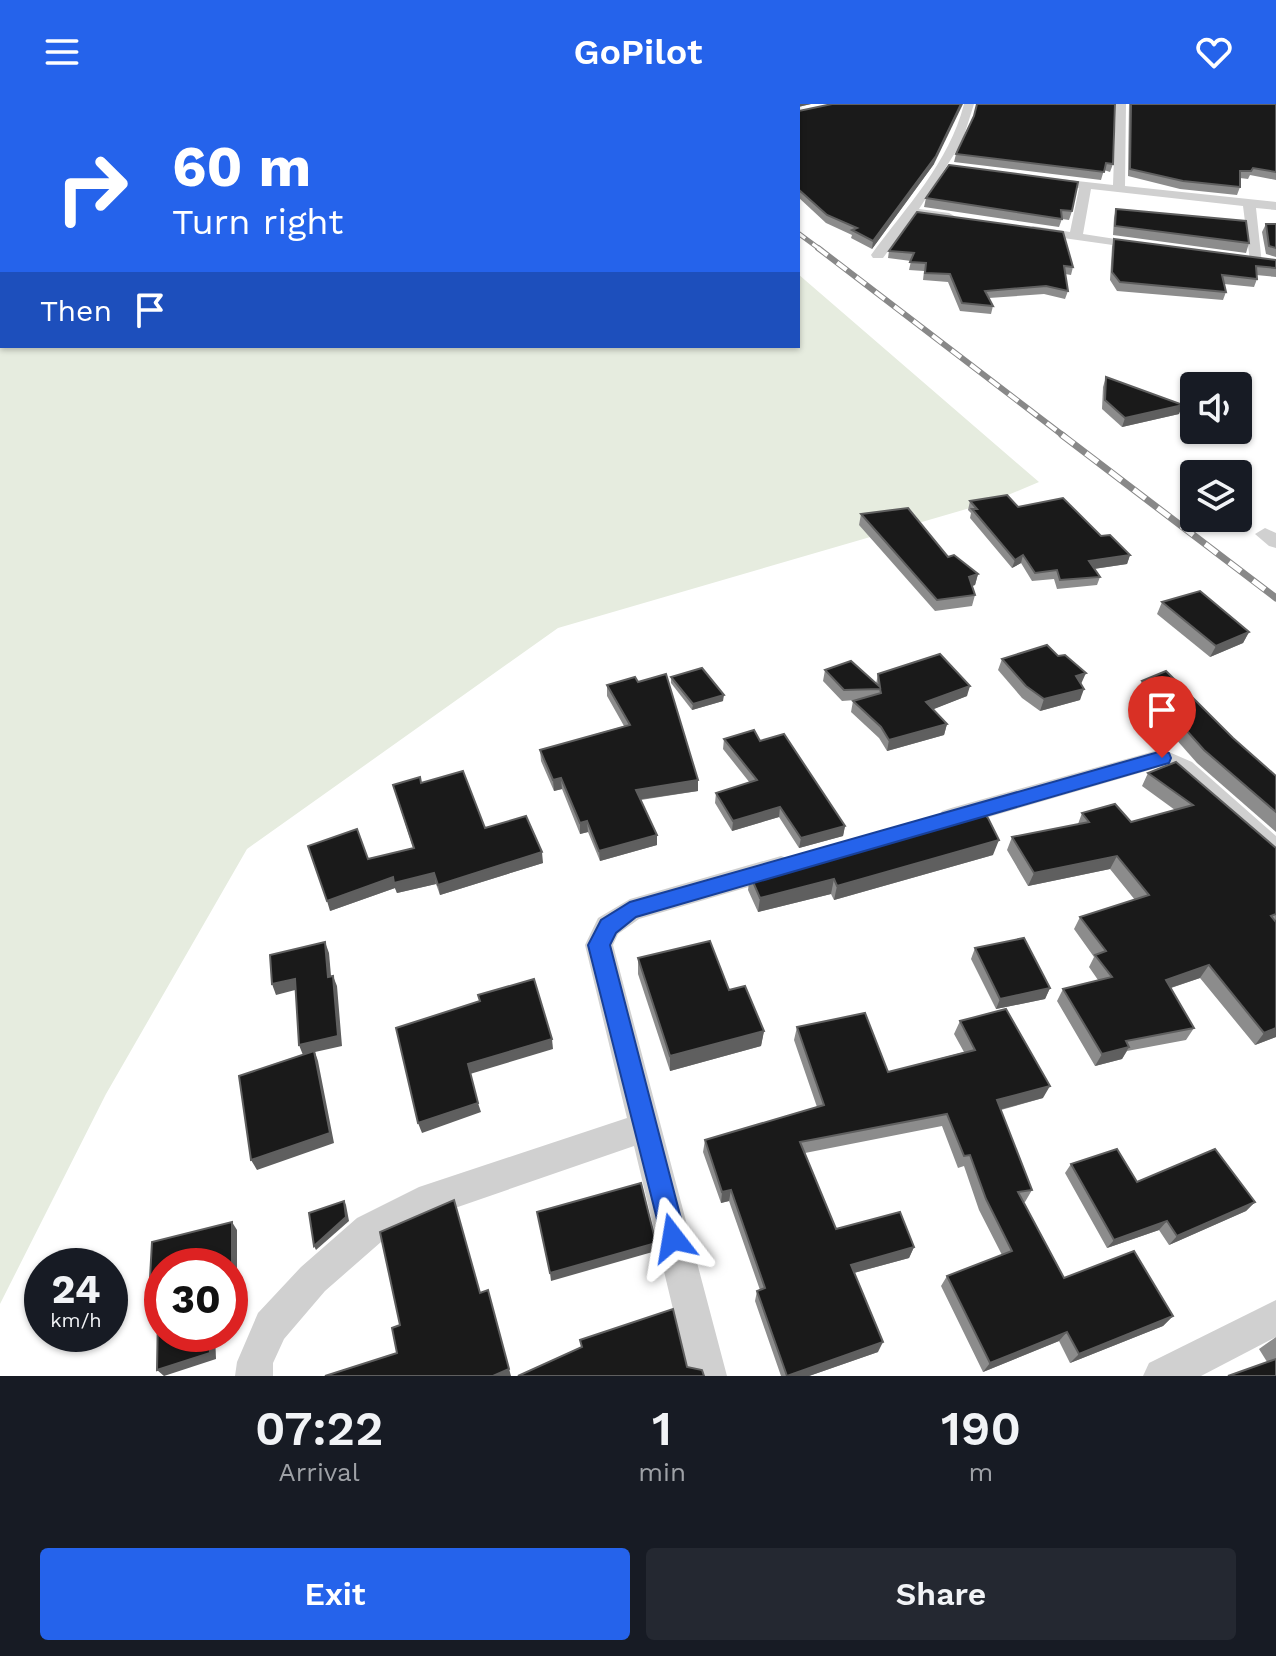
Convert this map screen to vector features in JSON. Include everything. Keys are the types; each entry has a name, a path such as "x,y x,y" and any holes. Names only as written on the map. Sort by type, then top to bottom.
{"street":[{"path":"878,255 941,166 960,132 969,104"},
{"path":"1119,189 1121,104"},
{"path":"941,166 956,168"},
{"path":"1028,178 1276,206"},
{"path":"1076,237 1086,185"},
{"path":"1249,203 1250,260 1276,263"},
{"path":"910,212 964,219"},
{"path":"1019,228 1159,249"},
{"path":"930,824 1162,758 1183,768 1276,851"},
{"path":"708,1376 599,945 608,926 630,910 810,859"},
{"path":"254,1376 255,1362 271,1326 313,1279 369,1230 419,1204 645,1127"},
{"path":"1162,1376 1276,1318"}],"shaded area":[{"path":"800,276 1039,482 994,501 558,628 247,849 106,1094 28,1248 24,1248 24,1256 0,1304 0,348 800,348"}],"building":[{"path":"832,104 961,104 936,156 873,241 852,230 857,228 827,215 800,191 800,111"},
{"path":"977,104 1115,104 1113,164 1106,163 1104,172 956,154"},
{"path":"1131,104 1276,104 1276,172 1253,168 1251,171 1240,171 1240,187 1183,181 1130,169"},
{"path":"949,165 1078,182 1072,211 1061,210 1062,219 926,198"},
{"path":"1116,209 1246,221 1249,243 1115,226"},
{"path":"917,212 1063,232 1073,267 1064,266 1068,291 1046,286 985,291 993,306 962,303 950,274 925,273 926,263 910,262 914,253 889,251"},
{"path":"1266,224 1276,224 1276,248 1269,246"},
{"path":"1114,239 1276,260 1276,268 1256,266 1257,279 1222,275 1226,292 1120,282 1112,272"},
{"path":"1106,377 1180,406 1125,418 1105,400"},
{"path":"1007,495 1018,507 1063,498 1101,536 1110,535 1130,555 1089,561 1100,577 1060,580 1057,570 1035,573 1023,555 1015,560 972,509 977,509 970,501"},
{"path":"908,508 948,557 954,555 978,574 969,577 975,595 937,600 861,514"},
{"path":"1200,591 1249,632 1216,646 1162,602"},
{"path":"1047,645 1058,656 1065,655 1086,673 1076,676 1084,689 1044,699 1026,686 1002,659"},
{"path":"940,654 970,686 926,702 947,724 889,740 881,727 853,701 881,693 880,689 844,690 825,670 851,661 880,687 878,674"},
{"path":"702,668 724,695 693,704 671,677"},
{"path":"1166,671 1276,776 1276,812 1204,750 1142,681"},
{"path":"666,674 698,780 636,790 657,835 599,851 587,821 580,823 561,778 553,780 540,750 630,725 607,685 635,677 638,682"},
{"path":"754,730 760,741 784,734 845,826 801,838 780,807 733,821 716,793 757,780 724,739"},
{"path":"1176,762 1276,848 1276,914 1271,916 1276,922 1276,1028 1264,1033 1209,965 1166,980 1194,1028 1126,1041 1129,1047 1102,1054 1063,989 1112,977 1095,955 1106,951 1080,917 1149,895 1117,856 1034,873 1012,837 1089,822 1082,813 1115,804 1131,822 1193,805 1148,773"},
{"path":"463,771 485,828 526,816 542,852 438,885 434,873 394,883 393,877 327,901 308,846 357,829 368,859 414,848 393,785 420,777 421,783"},
{"path":"979,809 988,818 999,840 837,886 834,879 760,898 750,875"},
{"path":"1024,938 1050,988 1000,999 975,948"},
{"path":"710,941 729,990 745,986 764,1031 670,1056 638,958"},
{"path":"325,942 328,977 333,976 338,1036 299,1045 295,979 272,984 270,955"},
{"path":"534,979 552,1039 468,1064 478,1103 418,1123 396,1028 480,1001 478,995"},
{"path":"1006,1009 1050,1086 997,1100 1032,1190 1018,1192 1064,1278 1134,1251 1173,1316 1079,1354 1067,1332 990,1363 947,1276 1012,1251 986,1199 970,1155 964,1156 947,1114 800,1142 836,1229 900,1212 914,1247 851,1265 883,1342 787,1376 757,1291 765,1288 731,1190 722,1192 705,1140 824,1105 797,1027 865,1013 888,1072 975,1050 960,1021"},
{"path":"314,1051 330,1133 251,1160 239,1076"},
{"path":"1117,1149 1137,1182 1215,1149 1255,1202 1177,1236 1167,1221 1114,1240 1071,1164"},
{"path":"641,1183 656,1243 550,1273 537,1212"},
{"path":"454,1200 480,1293 488,1290 509,1369 493,1376 325,1376 397,1353 392,1328 400,1325 380,1232"},
{"path":"344,1201 346,1217 314,1246 309,1213"},
{"path":"232,1222 232,1248 152,1248 152,1242"},
{"path":"673,1309 687,1367 702,1370 704,1376 518,1376 582,1347 580,1340"},
{"path":"157,1352 210,1352 210,1353 157,1370"},
{"path":"1276,1359 1276,1376 1228,1376"}],"railway":[{"path":"800,234 821,250"},
{"path":"818,248 1065,437"},
{"path":"1062,435 1276,598"}],"route":[{"path":"673,1238 599,945 608,926 630,910 1162,758"}]}
